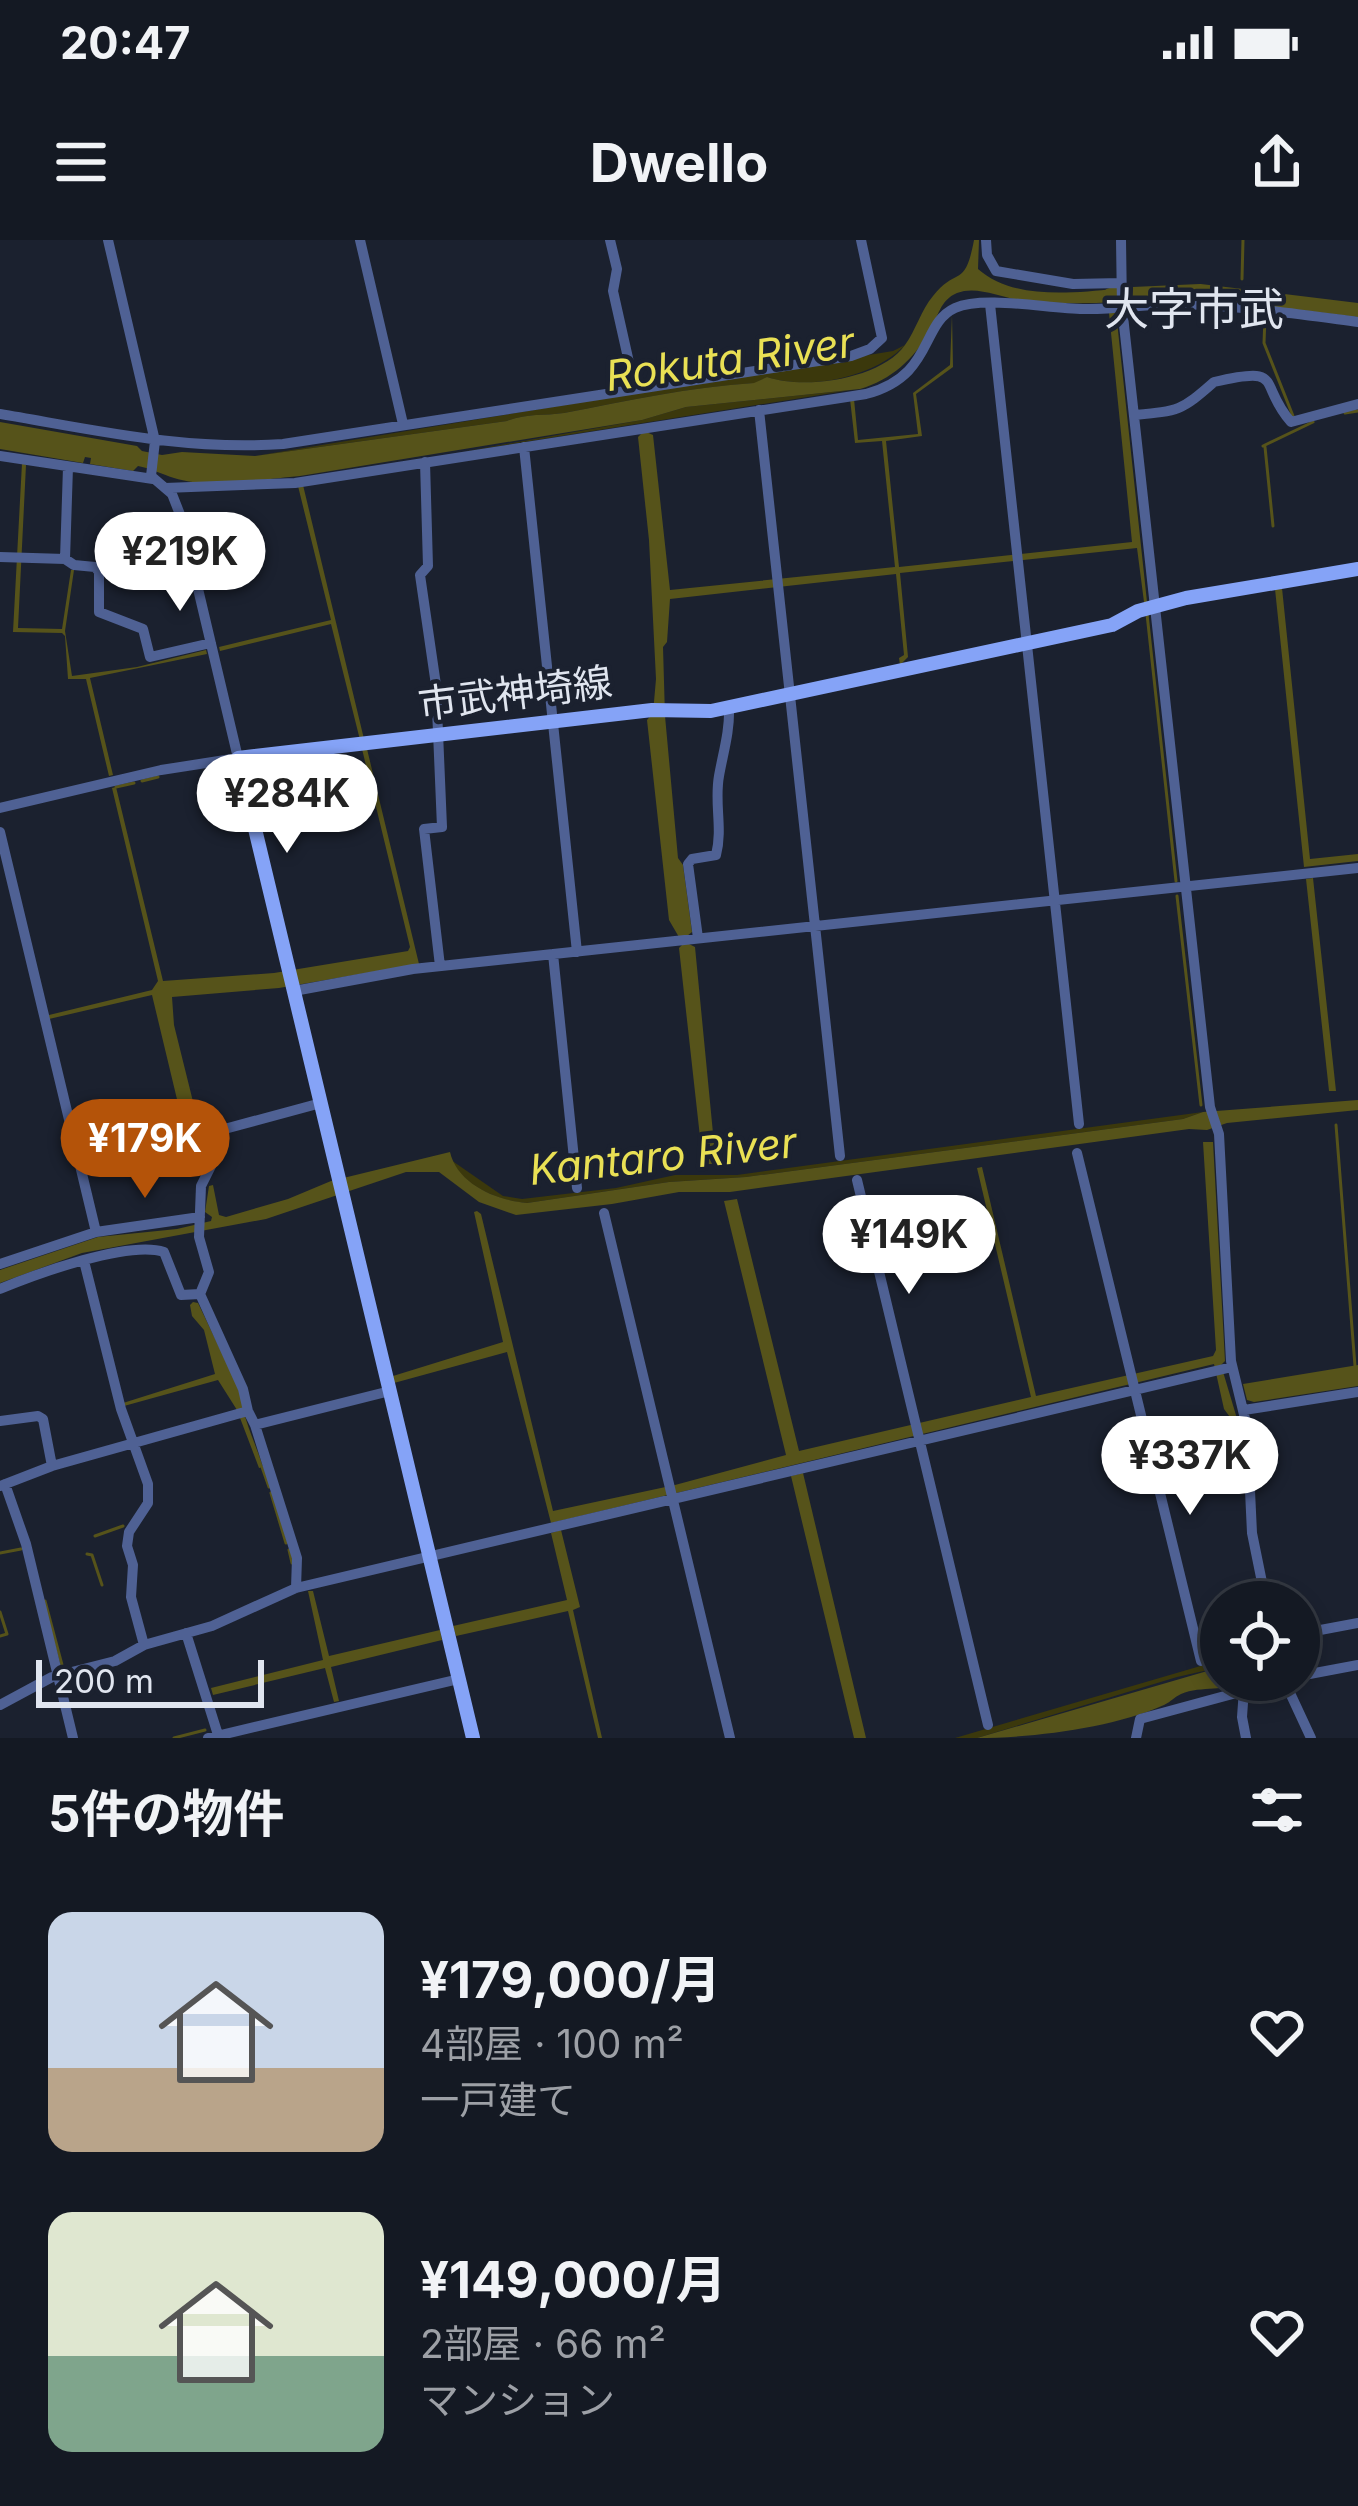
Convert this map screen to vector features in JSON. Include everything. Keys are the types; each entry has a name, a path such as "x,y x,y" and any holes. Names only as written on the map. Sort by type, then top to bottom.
{"main road":[{"name":"市武神埼線","path":"238,758 729,707 1112,625 1154,606 1358,568"},
{"path":"238,758 473,1738"}],"street":[{"path":"108,240 155,446 152,476"},
{"path":"360,240 403,424"},
{"path":"610,240 616,269 613,291 635,388"},
{"path":"0,414 155,446 284,444 851,356 878,344 882,329 861,240"},
{"path":"986,240 996,271 1073,284 1121,283"},
{"path":"1121,240 1122,308 1184,886 1210,1107 1218,1132 1224,1369 1244,1410 1252,1533 1262,1581"},
{"path":"165,488 256,487 883,389 911,371 950,310 968,304 1122,308 1178,304 1358,322"},
{"path":"990,304 1078,1124"},
{"path":"1134,415 1178,410 1197,401 1214,382 1258,376 1270,382 1291,422 1358,404"},
{"path":"760,410 840,1156"},
{"path":"524,447 577,952"},
{"path":"0,456 152,476 177,503 238,758 174,767 0,808"},
{"path":"425,462 428,566 420,575 436,685 442,826 424,829 440,966"},
{"path":"65,559 68,467"},
{"path":"0,557 65,559 74,566 98,568 99,612 143,629 150,657 211,643"},
{"path":"689,939 688,864 716,855 721,836 718,779 729,707"},
{"path":"0,832 96,1232"},
{"path":"294,989 440,966 1358,868"},
{"path":"553,954 577,1188"},
{"path":"296,1588 297,1558 255,1425 242,1412 243,1389 200,1294 209,1273 200,1226 201,1186 212,1164 206,1133 321,1103"},
{"path":"1078,1153 1200,1657"},
{"path":"857,1180 988,1725"},
{"path":"604,1213 730,1738"},
{"path":"0,1264 96,1232 200,1226"},
{"path":"0,1289 85,1261 161,1249 181,1295 200,1294"},
{"path":"85,1261 121,1409 149,1497 129,1532 127,1546 133,1565 130,1598 144,1645"},
{"path":"0,1706 58,1674 115,1661 144,1645 212,1626 296,1588 430,1558 671,1492 1133,1383 1224,1369"},
{"path":"255,1425 390,1390"},
{"path":"1244,1410 1358,1392"},
{"path":"74,1738 26,1544 3,1485 52,1466 242,1412"},
{"path":"0,1421 43,1419 52,1466"},
{"path":"1320,1630 1358,1622"},
{"path":"186,1633 216,1737 459,1679"},
{"path":"1320,1672 1358,1665"},
{"path":"1136,1738 1140,1719 1200,1701"},
{"path":"1243,1701 1246,1738"},
{"path":"1294,1701 1311,1738"}],"shaded area":[{"path":"974,240 979,240 978,269 1008,286 1043,292 1115,289 1116,302 1045,302 965,291 947,300 909,359 892,374 860,389 686,407 642,420 300,476 203,483 138,466 133,471 90,464 91,458 85,457 83,463 0,449 0,422 137,446 162,455 255,456 564,413 754,383 767,377 801,382 841,379 894,357 933,296 963,271"},
{"path":"1116,312 1147,602 1137,548 900,573 908,657 900,665 904,655 896,574 670,599 663,647 665,716 678,858 683,865 692,932 687,936 695,947 716,1164 703,1164 679,948 683,944 669,920 647,720 653,713 656,679 638,437 644,431 653,435 670,590 895,567 882,441 855,443 850,399 854,399 858,440 918,434 913,393 950,365 952,315 953,367 916,394 922,436 886,441 899,567 1132,542 1109,313"},
{"path":"905,345 877,365 840,378 802,382 767,377 755,383 564,413 255,456 893,351"},
{"path":"851,390 461,452 642,420 686,407"},
{"path":"22,463 26,465 18,628 62,629 74,570 65,631 72,676 206,650 207,654 90,678 113,775 109,776 86,679 68,679 65,636 13,632"},
{"path":"303,485 364,739 360,740 331,624 220,651 219,647 331,620 298,486"},
{"path":"1282,588 1310,859 1358,854 1358,861 1304,867 1275,589"},
{"path":"362,749 367,749 419,964 279,988 172,997 174,1025 208,1162 193,1166 152,995 49,1019 49,1015 152,990 158,981 112,788 116,787 163,981 274,973 410,947"},
{"path":"1313,878 1336,1091 1329,1091 1306,879"},
{"path":"1358,1100 1358,1110 1227,1123 1207,1130 730,1192 679,1192 516,1215 479,1202 439,1172 406,1172 266,1219 82,1253 0,1283 0,1270 98,1237 211,1221 205,1212 209,1186 213,1185 219,1215 226,1217 331,1181 450,1152 461,1173 480,1189 527,1203 1183,1119 1203,1112"},
{"path":"1203,1112 1183,1119 527,1203 484,1191 451,1160 503,1196 522,1199 616,1188 675,1175 737,1175"},
{"path":"1203,1142 1213,1142 1225,1361 1221,1365 1241,1432 1224,1409 1214,1364 551,1523 507,1352 394,1383 393,1376 503,1342 477,1211 553,1511 786,1455 724,1201 737,1199 799,1451 1031,1397 977,1168 982,1167 1036,1396 1213,1356"},
{"path":"193,1302 198,1303 241,1393 263,1467 259,1468 237,1410 218,1380 124,1406 215,1374 204,1330 192,1316"},
{"path":"1358,1365 1358,1386 1254,1402 1247,1400 1243,1384"},
{"path":"803,1473 866,1738 854,1738 791,1476"},
{"path":"561,1530 580,1607 573,1610 602,1738 598,1738 568,1611 456,1636 453,1626 567,1600 551,1533"},
{"path":"308,1591 313,1591 329,1656 440,1630 442,1640 331,1667 339,1701 334,1702 325,1668 213,1695 211,1688 323,1660"},
{"path":"1200,1666 1200,1672 977,1738 955,1738"},
{"path":"1200,1673 1200,1690 1144,1713 1047,1734 977,1738"}],"waterway":[{"path":"1242,279 1243,240"},
{"name":"Rokuta River","path":"1110,295 1200,291 1358,310"},
{"path":"1265,317 1264,343 1293,416"},
{"path":"1345,413 1358,411"},
{"path":"1263,446 1313,422"},
{"path":"1265,447 1273,526"},
{"path":"1147,614 1176,881"},
{"path":"142,781 158,777"},
{"path":"116,787 134,783"},
{"path":"1177,896 1201,1105"},
{"path":"1336,1125 1355,1366"},
{"path":"262,1467 269,1487"},
{"path":"271,1493 286,1543"},
{"path":"95,1536 123,1526"},
{"path":"0,1553 21,1549"},
{"path":"289,1550 292,1563"},
{"path":"87,1554 92,1555 102,1585"},
{"path":"45,1601 62,1665"},
{"path":"0,1612 7,1634 0,1636"},
{"path":"174,1738 205,1730"}],"district":[{"name":"大字市武","path":"1194,309"}],"water label":[{"name":"Kantaro River","path":"663,1156"}]}
